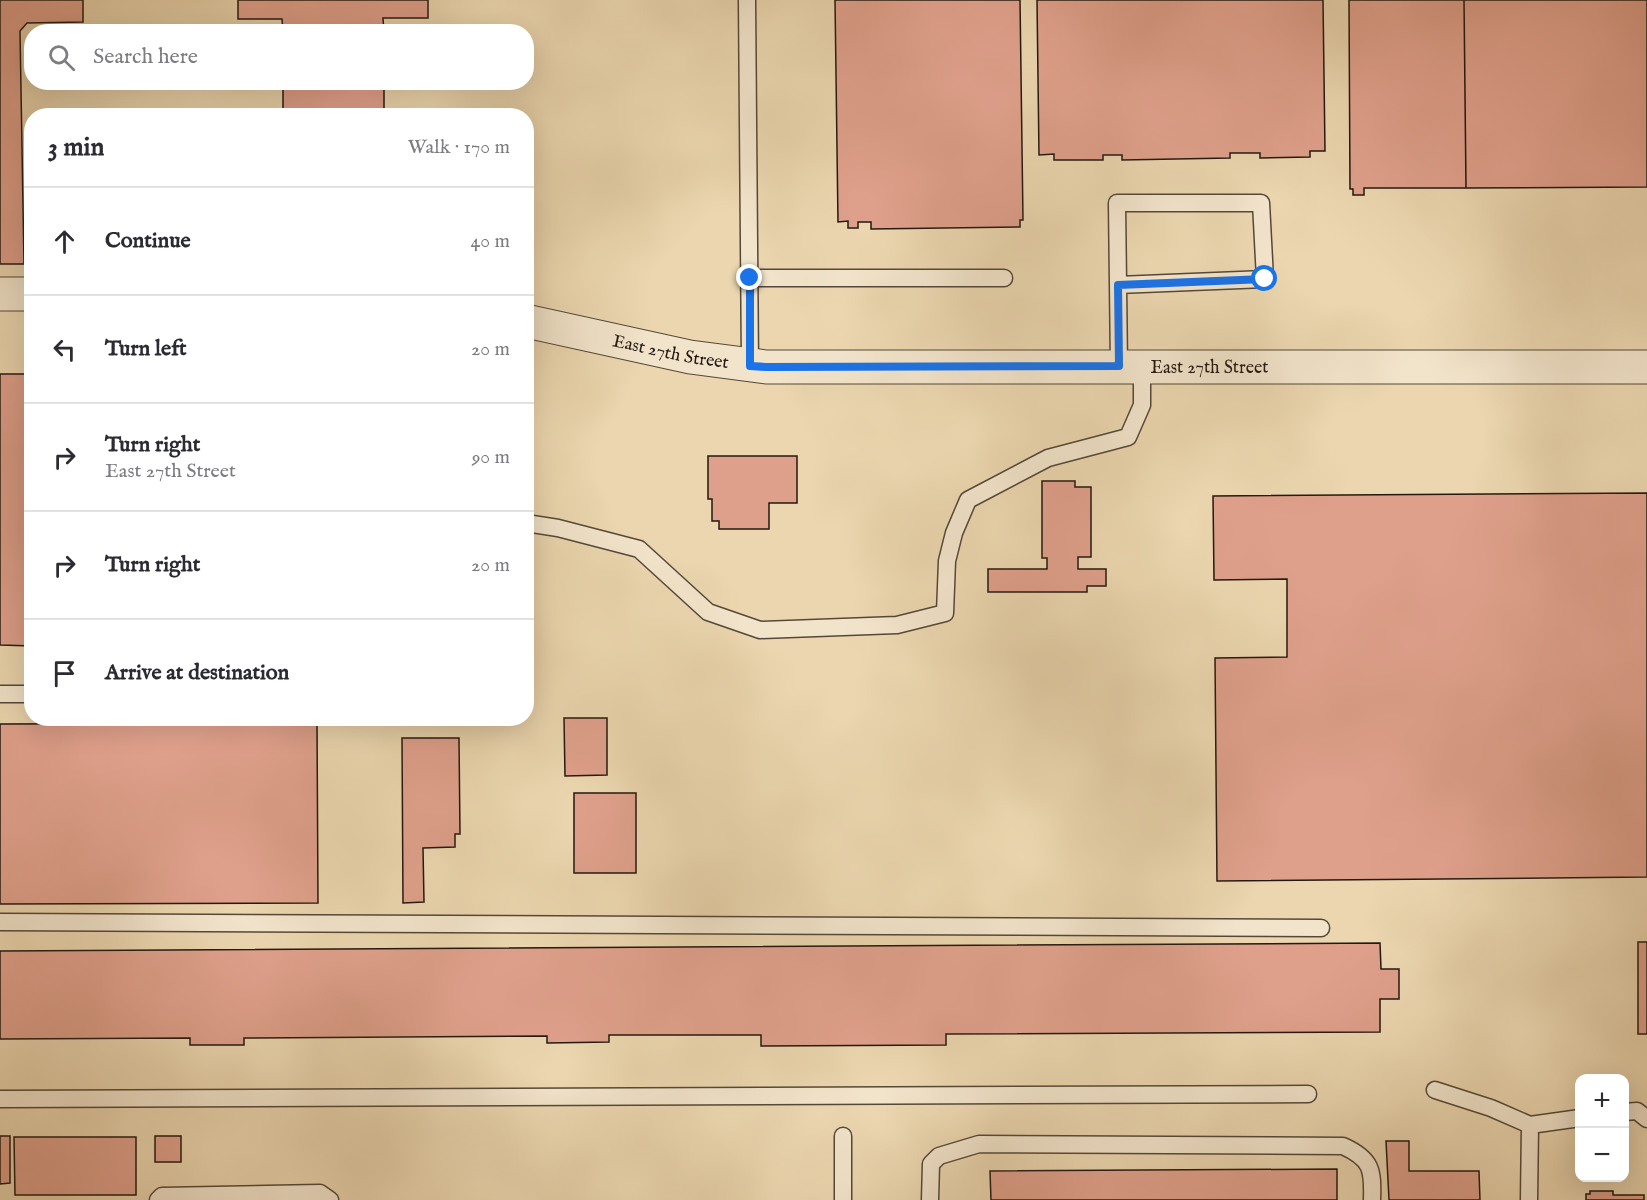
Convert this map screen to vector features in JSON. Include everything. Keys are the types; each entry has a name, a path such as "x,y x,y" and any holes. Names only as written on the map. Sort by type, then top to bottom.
{"street":[{"path":"0,294 24,294"},
{"name":"East 27th Street","path":"534,323 690,357 750,366 1647,367"}],"lane":[{"path":"747,0 750,366"},
{"path":"534,524 558,528 639,549 708,612 760,630 897,625 945,613 947,561 954,533 968,500 1048,458 1128,437 1142,405 1131,366 1118,285 1117,203 1261,203 1265,279 1118,285"},
{"path":"750,278 1004,278"},
{"path":"0,694 24,694"},
{"path":"0,922 1321,928"},
{"path":"1435,1090 1491,1108 1530,1125 1575,1119"},
{"path":"0,1099 1308,1094"},
{"path":"1629,1112 1636,1111 1647,1119"},
{"path":"1529,1200 1530,1125"},
{"path":"843,1136 843,1200"},
{"path":"930,1200 931,1164 939,1156 978,1144 1343,1146 1358,1153 1373,1172 1372,1200"},
{"path":"158,1200 162,1196 320,1193 330,1200"}],"building":[{"path":"0,0 83,0 83,22 27,23 20,31 24,264 0,264"},
{"path":"238,0 428,0 428,18 383,18 383,24 282,24 282,19 238,19"},
{"path":"835,0 1020,0 1023,220 1020,220 1020,227 871,229 871,222 858,222 858,228 848,228 848,221 838,222"},
{"path":"1037,0 1323,0 1325,151 1310,151 1310,157 1260,158 1260,153 1230,153 1230,158 1122,160 1122,155 1103,155 1103,160 1054,160 1054,154 1039,155"},
{"path":"1349,0 1464,0 1466,188 1364,188 1364,195 1353,195 1353,189 1350,189"},
{"path":"1464,0 1647,0 1647,187 1466,188"},
{"path":"283,90 384,90 384,108 283,108"},
{"path":"0,374 24,374 24,646 0,645"},
{"path":"708,456 797,456 797,503 769,503 769,529 719,529 719,521 712,521 712,499 708,499"},
{"path":"1042,481 1075,481 1075,487 1091,487 1091,557 1078,557 1078,569 1106,569 1106,586 1087,586 1087,592 988,592 988,569 1047,569 1047,558 1042,558"},
{"path":"1647,493 1647,877 1217,881 1215,658 1287,657 1287,579 1214,580 1213,496"},
{"path":"564,718 607,718 607,775 565,776"},
{"path":"0,724 24,724 24,726 317,726 318,903 0,904"},
{"path":"402,738 459,738 460,834 455,834 455,847 423,848 424,902 403,903"},
{"path":"574,793 636,793 636,873 574,873"},
{"path":"1638,942 1647,942 1647,1034 1638,1034"},
{"path":"1380,943 1381,969 1399,969 1399,999 1380,999 1380,1032 946,1034 946,1045 761,1046 761,1035 609,1035 609,1042 547,1043 547,1036 244,1038 244,1045 190,1045 190,1038 0,1039 0,951"},
{"path":"0,1136 10,1136 10,1183 0,1184"},
{"path":"155,1136 181,1136 181,1162 155,1162"},
{"path":"14,1137 136,1137 136,1195 15,1195"},
{"path":"1386,1141 1409,1141 1409,1171 1479,1171 1480,1200 1389,1200"},
{"path":"1337,1169 1337,1200 991,1200 990,1171"},
{"path":"1590,1191 1613,1191 1613,1195 1644,1195 1644,1200 1586,1200 1586,1194 1590,1194"}],"route":[{"path":"750,278 750,366 766,367 1119,366 1118,285 1265,279"}]}
